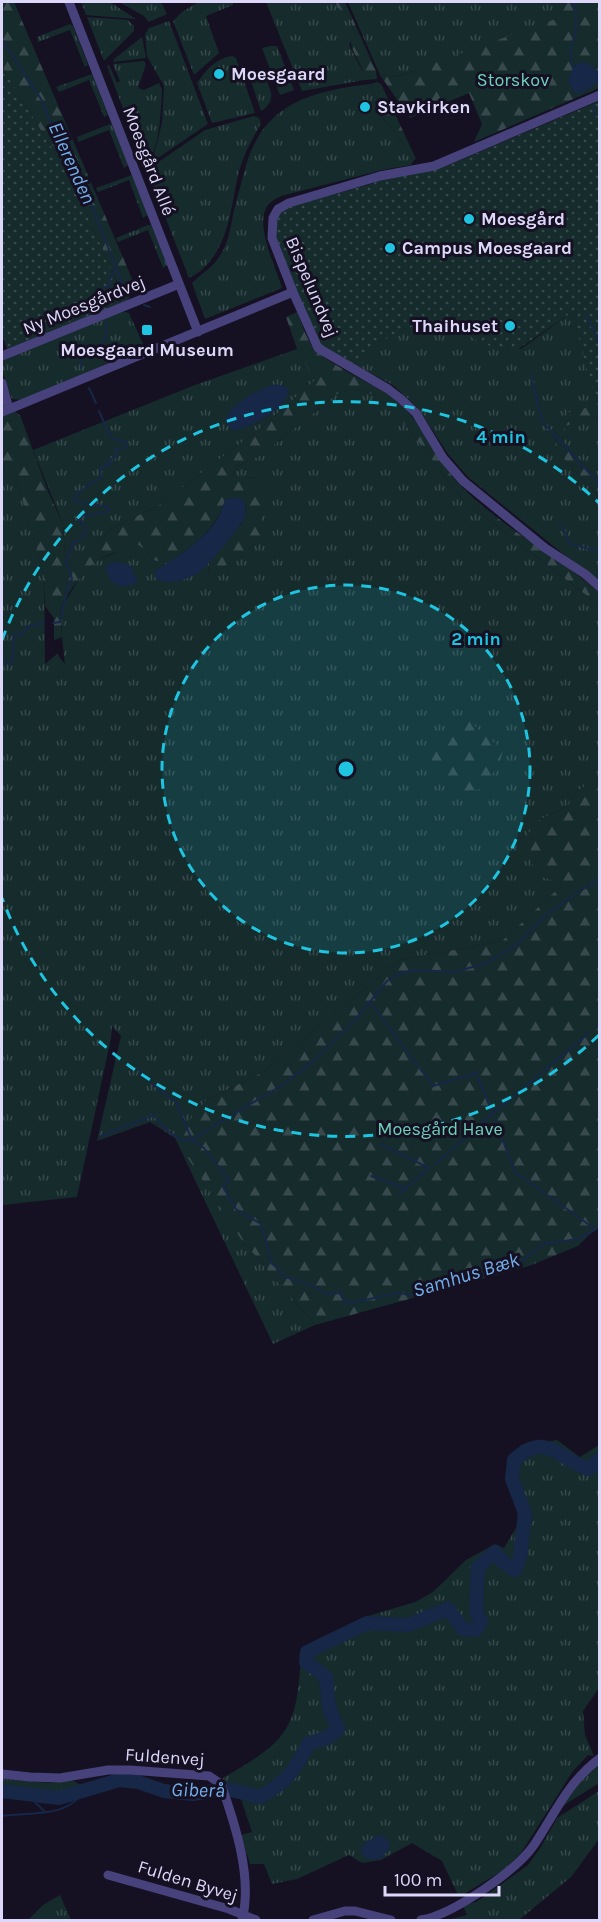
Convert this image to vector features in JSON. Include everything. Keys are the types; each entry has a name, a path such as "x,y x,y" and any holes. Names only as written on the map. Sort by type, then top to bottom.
{"street":[{"name":"Moesgård Allé","path":"69,2 198,332"},
{"name":"Bispelundvej","path":"600,95 434,166 380,176 289,202 278,209 273,218 272,238 292,292 318,348 401,399 416,413 443,458 463,481 545,548 585,574 600,587"},
{"name":"Ny Moesgårdvej","path":"2,356 179,284"},
{"path":"2,384 5,411 292,292"},
{"path":"421,1920 449,1911 497,1880 523,1858 533,1846 568,1788 585,1769 600,1758"},
{"name":"Fuldenvej","path":"2,1774 60,1778 108,1770 130,1770 209,1776 221,1784 239,1844 244,1884 242,1918"},
{"name":"Fulden Byvej","path":"108,1875 229,1909 242,1918 256,1920"},
{"path":"312,1920 345,1911 355,1911 391,1920"}],"green space":[{"path":"2,2 14,2 136,288 126,302 72,181 2,67"},
{"path":"81,2 110,2 136,19 86,15"},
{"path":"119,2 161,2 167,14 149,22 144,16"},
{"path":"198,2 233,2 233,5 206,16 219,53 194,75 173,21"},
{"path":"266,2 335,2 338,8 349,16 355,33 349,45 364,74 364,80 302,91"},
{"path":"335,2 345,2 376,71 377,79 364,80 364,74 352,47 351,36 355,33 349,16 338,8"},
{"path":"348,2 562,3 559,18 396,77 380,75"},
{"name":"Storskov","path":"561,2 599,2 599,88 474,142 482,124 469,93 410,118 380,75 397,77 558,18"},
{"path":"87,17 128,20 134,26 134,31 104,61"},
{"path":"169,21 208,124 152,162 162,123 164,86 147,56 145,35 149,28"},
{"path":"70,24 73,26 88,65 85,67 70,30 38,42 37,37"},
{"path":"142,37 146,58 113,62 114,59"},
{"path":"277,46 294,90 280,95 262,48"},
{"path":"232,56 236,58 255,113 212,123 197,83 212,65"},
{"path":"144,61 146,64 138,88 144,90 159,83 162,89 157,141 150,160 145,166 107,66 109,65 117,83 120,81 113,64"},
{"path":"2,67 72,181 126,302 7,349 2,334"},
{"path":"261,69 271,97 270,102 261,111 249,75"},
{"path":"92,74 108,115 104,117 89,80 59,92 56,87"},
{"path":"377,82 381,84 416,159 414,160 380,115 370,84"},
{"path":"370,84 380,115 414,160 411,165 382,170 281,196 272,201 266,208 263,226 282,288 205,319 192,283 215,263 224,249 247,162 255,142 266,125 295,103 311,96"},
{"path":"599,101 599,405 597,405 572,312 517,350 485,344 450,325 428,325 397,332 373,350 359,367 324,350 314,336 275,233 276,217 285,208 374,183 379,179 420,173 451,164"},
{"path":"254,116 259,118 261,123 239,171 226,231 212,258 189,278 147,170 205,130"},
{"path":"110,124 128,165 124,168 109,130 78,142 77,137"},
{"path":"132,175 148,215 143,218 129,180 98,192 96,188"},
{"path":"151,225 167,265 163,268 148,230 118,242 116,238"},
{"path":"599,298 599,416 565,426 563,441 599,480 599,497 555,449 556,427 568,413 596,405 572,312"},
{"path":"121,311 129,313 143,344 142,349 21,400 12,399 3,374 3,360"},
{"path":"297,312 307,338 316,350 399,403 416,422 445,467 462,487 495,516 599,592 599,605 463,500 407,427 376,396 362,390 351,389 337,394 261,455 238,466 232,476 261,478 265,484 260,540 210,577 209,561 243,522 246,508 225,500 210,528 186,551 168,563 152,560 147,551 137,544 102,558 84,573 72,588 60,612 62,637 54,640 54,618 45,606 44,576 13,467 2,469 2,403 20,415 49,494 63,524 66,567 111,529 161,504 262,427 315,380 297,349 286,317"},
{"path":"572,312 597,406 568,413 556,428 555,449 599,497 599,583 468,477 448,454 418,408 393,385 359,367 382,342 398,331 408,328 432,325 454,326 480,341 521,349"},
{"path":"297,349 316,380 262,427 161,504 111,529 66,567 63,524 33,450 195,385"},
{"path":"351,389 362,390 376,396 407,427 463,500 599,605 599,776 575,793 568,806 537,821 563,884 502,941 400,960 263,1072 205,1101 241,1239 315,1325 273,1344 175,1138 150,1122 97,1141 121,1036 112,1026 77,1197 2,1205 2,469 13,466 44,576 45,664 57,654 65,664 61,609 84,572 98,560 137,544 147,551 152,560 168,563 155,571 199,572 209,561 210,576 260,540 261,478 232,477 238,466 261,455 337,394"},
{"path":"599,416 599,480 563,442 564,426"},
{"path":"469,721 503,750 499,765 480,789 455,793 432,764 427,742"},
{"name":"Moesgård Have","path":"599,776 599,1225 578,1246 529,1266 315,1325 241,1239 175,1138 205,1101 263,1072 400,960 502,941 563,884 539,876 521,844 537,821 568,806 575,793"},
{"path":"557,1440 580,1457 599,1445 599,1688 583,1711 585,1735 594,1756 588,1755 573,1771 521,1853 505,1869 459,1897 442,1861 412,1843 381,1860 362,1863 349,1855 297,1879 272,1884 264,1864 250,1864 241,1835 252,1832 240,1796 229,1793 223,1778 262,1753 276,1742 285,1730 296,1700 303,1649 368,1616 415,1602 433,1592 466,1560 495,1544 504,1548 519,1523 508,1480 507,1463 521,1445"},
{"path":"599,1763 599,1783 561,1807 587,1773"},
{"path":"2,1779 51,1783 72,1780 93,1792 60,1802 2,1795"},
{"path":"599,1791 599,1839 571,1877 519,1920 447,1920 467,1915 463,1906 478,1901 528,1865 557,1818"},
{"path":"60,1895 71,1920 28,1920 43,1905"}],"water":[{"path":"580,62 594,68 599,82 582,93 575,93 568,81 573,68"},
{"path":"276,384 289,390 287,397 275,410 258,421 240,428 233,430 227,425 226,418 241,401"},
{"path":"236,497 243,500 244,519 202,570 193,576 170,582 164,582 155,577 155,571 187,550 206,533 221,512 225,500"},
{"path":"115,562 127,564 133,569 133,574 138,580 135,584 120,587 111,581 106,570 107,565"},
{"path":"382,1835 390,1842 389,1849 380,1859 368,1859 362,1855 363,1846"}],"waterway":[{"path":"573,2 576,11 576,28 570,54 573,68"},
{"name":"Ellerenden","path":"2,40 43,102 48,117 72,156 127,295"},
{"path":"593,106 595,114"},
{"path":"101,305 97,294 99,290 110,285 110,279 116,269"},
{"name":"Ellerenden","path":"144,305 150,307"},
{"path":"587,317 600,343"},
{"path":"81,367 80,356 85,351 100,351 101,343 107,336 106,322"},
{"path":"531,376 542,421 600,485"},
{"path":"89,388 96,403"},
{"path":"53,623 60,622 68,585 72,579 66,563 67,556 73,548 72,542 80,540 86,532 84,523 80,522 79,517 104,513 109,509 80,502 74,497 92,482 101,478 100,467 109,465 109,460 116,457 116,449 125,448 128,445 125,441 113,439 110,436 99,411"},
{"path":"559,524 566,533 568,543 600,552"},
{"path":"2,660 9,664 13,661 14,634 22,635 28,626 44,623"},
{"path":"212,1127 284,1084 317,1058 356,1019 387,981 414,970 455,972 486,963 514,947 551,911 600,878"},
{"path":"370,1002 433,1086 476,1073 493,1114"},
{"path":"596,1026 600,1023"},
{"path":"477,1127 589,1033"},
{"name":"Samhus Bæk","path":"140,1067 140,1074 176,1102 192,1140 204,1148 229,1180 223,1187 236,1209 261,1224 272,1264 280,1269 282,1276 311,1285 327,1294 341,1293 346,1304 397,1293 413,1295 523,1260 543,1244 578,1239 595,1230 600,1224"},
{"path":"101,1136 154,1115 174,1136 185,1140 191,1140 208,1130"},
{"path":"495,1120 515,1172 595,1229"},
{"path":"435,1164 471,1133"},
{"path":"381,1144 429,1168 399,1194"},
{"path":"371,1176 405,1188"},
{"name":"Giberå","path":"2,1791 59,1798 119,1780 138,1782 164,1791 193,1794 227,1789 260,1797 277,1786 289,1774 309,1743 327,1738 338,1729 329,1707 326,1677 306,1662 307,1652 367,1623 408,1625 448,1609 463,1629 476,1630 481,1622 476,1611 478,1567 495,1552 503,1562 515,1570 520,1557 525,1513 512,1479 514,1460 525,1451 535,1447 552,1450 589,1469 600,1459"},
{"path":"2,1816 58,1810 77,1800 84,1791"},
{"path":"27,1794 44,1811"}],"place":[{"name":"Moesgaard","path":"219,74"},
{"name":"Stavkirken","path":"365,107"},
{"name":"Moesgård","path":"469,219"},
{"name":"Campus Moesgaard","path":"390,248"},
{"name":"Thaihuset","path":"510,326"},
{"name":"Moesgaard Museum","path":"147,330"}]}
